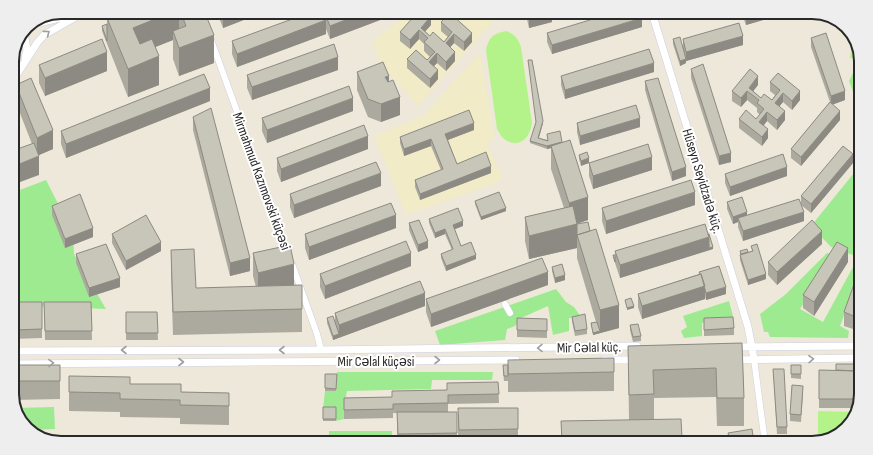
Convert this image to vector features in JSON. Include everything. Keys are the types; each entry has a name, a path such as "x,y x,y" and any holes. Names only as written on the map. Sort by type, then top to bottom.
{"street":[{"path":"46,21 57,19"},
{"path":"19,71 44,35 73,19"},
{"name":"Hüseyn Seyidzadə küç.","path":"653,19 753,346 754,359"},
{"name":"Mirmahmud Kazımovski küçəsi","path":"208,33 315,328 321,350"},
{"path":"23,64 27,50 25,39"},
{"path":"505,304 510,313"},
{"name":"Mir Cəlal küç.","path":"321,350 641,346"},
{"path":"723,347 854,346"},
{"path":"321,350 322,361"},
{"name":"Mir Cəlal küçəsi","path":"19,351 321,350"},
{"path":"724,360 854,358"},
{"path":"754,359 764,436"},
{"name":"Mir Cəlal küçəsi","path":"19,364 520,360"},
{"path":"599,360 646,360"}],"shaded area":[{"path":"402,19 495,19 418,106 381,65 373,41"},
{"path":"480,53 495,139 487,142 503,180 406,215 374,136 423,116"}],"green space":[{"path":"506,31 516,37 521,47 532,123 527,137 518,143 507,141 497,129 486,50 492,37 498,33"},
{"path":"852,46 854,58 850,58"},
{"path":"854,71 854,95 849,81"},
{"path":"854,173 854,256 831,247 811,226"},
{"path":"46,180 73,233 74,254 106,309 19,305 19,190"},
{"path":"827,253 834,255 800,309 823,322 854,267 854,289 840,326 849,331 848,338 770,337 768,332 764,332 760,314 786,294"},
{"path":"556,289 566,302 574,307 581,317 569,318 569,331 553,335 548,306 521,318 515,326 507,329 505,340 440,345 435,331"},
{"path":"729,301 734,320 702,323 702,336 684,338 681,331 687,327 683,316"},
{"path":"337,372 493,372 492,380 432,380 431,389 347,391 344,407 344,419 336,421 323,409 325,391 336,391"},
{"path":"54,407 55,429 39,430 29,422 21,408"},
{"path":"818,411 850,412 838,427 828,433 818,436"},
{"path":"329,431 392,431 392,436 329,436"}],"building":[{"path":"107,19 155,19 133,28 140,44 152,39 159,56 128,69"},
{"path":"183,19 207,19 214,35 179,48 173,31 186,26"},
{"path":"292,19 326,20 237,54 232,41"},
{"path":"327,19 348,19 330,26"},
{"path":"412,19 428,19 421,28 430,36 433,32 444,42 452,32 441,22 444,19 456,19 472,33 464,42 454,34 446,43 455,52 446,62 437,53 429,62 438,70 430,79 407,59 416,50 427,60 435,52 424,42 428,38 419,30 410,40 400,32"},
{"path":"593,19 639,19 552,45 547,33"},
{"path":"739,23 743,36 686,52 683,39"},
{"path":"107,24 107,41 102,26"},
{"path":"826,33 845,91 831,96 811,38"},
{"path":"680,37 686,59 680,61 673,39"},
{"path":"102,39 107,52 45,78 39,65"},
{"path":"334,44 338,57 252,87 247,75"},
{"path":"649,49 654,63 565,90 561,76"},
{"path":"528,60 532,60 543,121 538,138 548,141 547,134 560,131 562,142 547,146 530,141 536,122"},
{"path":"383,62 389,76 385,77 388,82 393,80 400,97 381,104 368,99 357,72"},
{"path":"703,64 731,153 719,156 691,69"},
{"path":"750,69 758,76 749,88 761,98 764,94 772,100 780,90 770,82 778,73 800,91 792,101 783,93 775,103 785,111 777,120 767,112 759,122 768,129 762,137 739,119 746,110 756,119 764,109 757,103 759,100 747,91 741,98 732,91"},
{"path":"204,74 210,88 66,144 61,131"},
{"path":"31,78 53,130 37,138 19,93 19,84"},
{"path":"658,78 686,167 672,172 645,81"},
{"path":"349,86 353,98 267,130 262,118"},
{"path":"830,102 840,111 801,157 791,149"},
{"path":"636,105 640,118 580,136 577,123"},
{"path":"211,108 250,258 230,263 193,117"},
{"path":"469,110 474,123 445,134 457,164 486,152 491,166 420,194 415,180 443,169 431,139 404,149 400,137"},
{"path":"364,125 368,136 281,169 277,158"},
{"path":"570,140 588,197 569,203 551,146"},
{"path":"34,143 39,156 19,164 19,148"},
{"path":"648,144 652,157 593,176 589,163"},
{"path":"843,146 853,154 811,204 801,196"},
{"path":"587,152 589,158 581,161 579,155"},
{"path":"783,154 787,167 730,187 725,174"},
{"path":"376,162 381,173 294,205 290,194"},
{"path":"691,180 695,192 606,221 602,208"},
{"path":"499,192 506,208 481,217 475,201"},
{"path":"80,194 93,228 65,239 52,206"},
{"path":"742,197 747,212 733,217 727,202"},
{"path":"799,199 804,212 743,231 738,218"},
{"path":"391,203 396,215 309,247 305,234"},
{"path":"573,206 577,224 529,236 525,217"},
{"path":"458,208 463,221 453,225 461,246 471,242 476,255 446,266 441,254 453,249 445,229 435,233 429,219"},
{"path":"146,215 161,242 126,261 112,234"},
{"path":"419,220 428,241 418,245 409,223"},
{"path":"812,220 822,231 777,272 768,262"},
{"path":"588,222 590,231 577,235 577,224"},
{"path":"705,224 709,237 620,265 615,251"},
{"path":"596,229 619,305 600,310 577,235"},
{"path":"708,234 713,247 709,248 709,237"},
{"path":"406,241 411,253 325,286 320,274"},
{"path":"837,242 848,248 814,302 803,295"},
{"path":"106,244 120,278 89,288 76,254"},
{"path":"757,244 766,274 748,280 740,255 753,251 751,246"},
{"path":"290,245 294,264 258,273 253,253"},
{"path":"194,249 196,288 302,285 302,309 173,312 171,250"},
{"path":"747,249 748,252 741,254 740,251"},
{"path":"542,258 548,272 431,314 426,299"},
{"path":"562,264 565,275 555,278 552,267"},
{"path":"719,266 726,287 706,293 701,274 699,272"},
{"path":"701,274 705,286 642,306 638,294"},
{"path":"420,281 425,293 339,325 335,313"},
{"path":"854,284 854,316 844,312"},
{"path":"631,298 634,306 627,308 625,300"},
{"path":"19,302 42,302 42,329 19,330"},
{"path":"44,302 91,302 92,331 45,331"},
{"path":"126,312 157,312 158,333 126,333"},
{"path":"585,314 587,329 575,331 572,317"},
{"path":"333,316 339,334 333,336 327,318"},
{"path":"733,317 734,328 704,330 704,318"},
{"path":"517,318 547,319 547,331 517,330"},
{"path":"597,322 600,331 593,333 591,323"},
{"path":"638,324 641,336 633,337 630,325"},
{"path":"742,343 744,398 717,398 716,368 653,370 654,394 629,395 628,346"},
{"path":"614,358 614,372 508,374 508,360"},
{"path":"836,364 854,364 854,371 836,370"},
{"path":"19,365 60,365 60,381 19,381"},
{"path":"503,365 508,365 508,376 504,376"},
{"path":"791,365 801,365 801,374 791,374"},
{"path":"773,369 784,369 787,427 777,427"},
{"path":"819,370 854,371 853,399 819,399"},
{"path":"325,374 337,374 336,389 325,388"},
{"path":"69,376 130,377 130,384 181,384 181,392 229,393 229,406 180,405 180,400 120,399 120,393 69,392"},
{"path":"498,382 499,394 448,395 448,403 393,404 393,409 344,410 344,398 392,397 392,391 447,390 447,383"},
{"path":"792,385 803,386 801,415 790,414"},
{"path":"323,407 336,407 336,419 323,419"},
{"path":"458,408 518,408 518,429 459,430"},
{"path":"397,412 457,412 457,433 398,434"},
{"path":"681,419 682,436 562,436 561,421"},
{"path":"752,429 753,436 729,436 728,433"}]}
